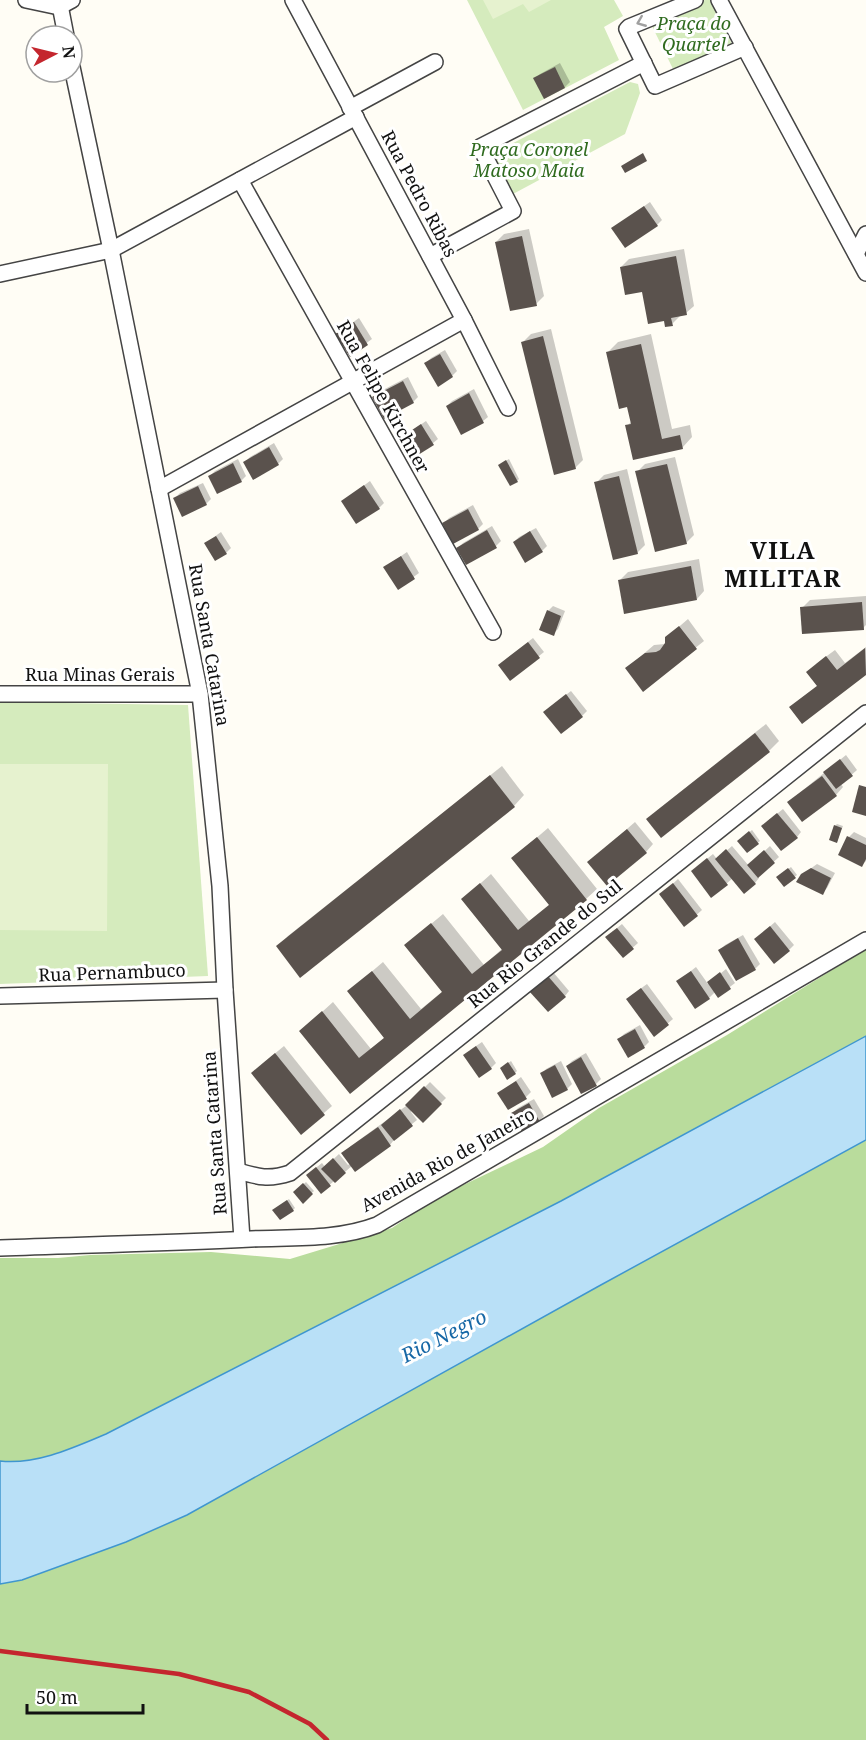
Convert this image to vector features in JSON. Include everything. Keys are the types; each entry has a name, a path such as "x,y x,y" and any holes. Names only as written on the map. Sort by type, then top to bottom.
{"street":[{"path":"26,0 63,2 65,24"},
{"name":"Rua Pedro Ribas","path":"293,0 464,320 508,408"},
{"path":"696,0 627,29 656,86 745,47"},
{"path":"719,0 866,273"},
{"path":"0,274 111,250 240,180 435,62"},
{"path":"430,256 513,211 480,147 644,63"},
{"name":"Rua Santa Catarina","path":"76,84 200,694 220,886 242,1239"},
{"name":"Rua Felipe Kirchner","path":"240,180 493,632"},
{"path":"856,254 866,234"},
{"path":"159,489 464,320"},
{"name":"Rua Minas Gerais","path":"0,693 200,694"},
{"name":"Rua Rio Grande do Sul","path":"238,1172 261,1178 276,1178 290,1173 863,718"},
{"name":"Avenida Rio de Janeiro","path":"0,1248 342,1235 377,1225 866,940"},
{"name":"Rua Pernambuco","path":"0,996 225,990"}],"green space":[{"path":"467,0 614,0 623,16 604,27 619,60 523,110"},
{"path":"483,0 551,0 529,12 523,4 493,19"},
{"name":"Praça do Quartel","path":"705,0 713,0 733,47 675,73 651,24"},
{"name":"Praça Coronel Matoso Maia","path":"630,82 638,84 640,93 625,134 513,194 495,159 496,152"},
{"path":"0,702 188,705 208,976 0,984"},
{"path":"0,764 108,764 107,931 0,930"},
{"path":"866,949 866,1036 561,1201 106,1434 41,1458 14,1462 0,1461 0,1258 211,1252 290,1259 392,1228 438,1197 543,1147 599,1108 727,1035"},
{"path":"866,1140 866,1740 0,1740 0,1584 22,1580 126,1542 187,1515"}],"water":[{"name":"Rio Negro","path":"866,1036 866,1140 187,1515 126,1542 22,1580 0,1584 0,1461 14,1462 41,1458 106,1434 561,1201"}],"building":[{"path":"555,67 565,88 544,99 533,78"},
{"path":"643,153 647,161 625,173 621,166"},
{"path":"644,206 658,226 625,248 611,228"},
{"path":"522,236 537,306 510,311 495,242"},
{"path":"676,256 687,315 671,318 673,326 665,327 664,321 648,324 642,292 625,295 620,267"},
{"path":"354,322 368,345 350,357 335,334"},
{"path":"543,336 576,469 554,475 521,342"},
{"path":"641,344 662,439 680,435 683,449 633,460 625,425 631,424 627,407 619,409 606,352"},
{"path":"440,354 453,377 438,387 424,363"},
{"path":"403,381 414,403 384,419 372,397"},
{"path":"469,393 484,423 461,435 446,406"},
{"path":"421,424 434,445 410,460 397,440"},
{"path":"269,447 279,465 253,480 243,462"},
{"path":"506,460 518,482 510,486 498,465"},
{"path":"233,463 242,482 217,494 208,476"},
{"path":"667,464 687,544 655,552 635,471"},
{"path":"619,476 638,554 613,560 594,482"},
{"path":"364,485 380,509 356,524 341,501"},
{"path":"198,486 207,505 182,517 173,498"},
{"path":"468,509 479,530 453,544 442,523"},
{"path":"487,530 497,548 466,565 456,548"},
{"path":"530,531 543,552 525,563 513,542"},
{"path":"216,536 227,554 215,561 204,543"},
{"path":"401,556 415,579 398,590 383,567"},
{"path":"691,566 697,600 624,614 618,580"},
{"path":"862,602 864,630 802,634 800,607"},
{"path":"547,610 561,616 554,636 539,630"},
{"path":"679,626 697,649 643,692 625,668 645,653 660,650 665,643 665,637"},
{"path":"528,642 540,658 510,681 498,665"},
{"path":"865,648 866,675 802,724 789,707 817,686 806,672 826,656 837,670"},
{"path":"566,694 583,717 561,734 543,712"},
{"path":"755,733 770,752 661,838 646,819"},
{"path":"840,759 853,776 836,789 823,772"},
{"path":"490,775 515,807 300,978 276,946"},
{"path":"822,776 837,796 802,822 787,802"},
{"path":"859,785 866,787 866,816 852,812"},
{"path":"777,813 798,838 781,851 761,826"},
{"path":"834,825 842,828 837,843 829,840"},
{"path":"627,829 647,853 607,886 587,862"},
{"path":"749,831 759,844 747,853 737,841"},
{"path":"847,836 866,845 866,859 862,867 838,855"},
{"path":"537,837 587,900 350,1094 299,1031 322,1011 359,1058 384,1038 347,991 372,971 410,1019 442,992 404,945 431,923 472,974 502,950 461,899 480,883 518,930 549,905 511,858"},
{"path":"726,849 756,884 744,894 715,859"},
{"path":"764,850 775,863 758,878 747,865"},
{"path":"707,858 728,885 711,898 691,871"},
{"path":"788,868 796,878 784,887 776,877"},
{"path":"811,868 831,878 823,895 796,882 801,874"},
{"path":"673,883 698,916 684,927 659,894"},
{"path":"770,926 790,951 774,964 754,939"},
{"path":"617,928 634,949 623,958 605,937"},
{"path":"738,938 756,970 736,981 718,950"},
{"path":"691,971 710,999 695,1009 676,981"},
{"path":"720,972 731,989 718,998 707,982"},
{"path":"547,975 566,997 548,1012 529,991"},
{"path":"641,988 669,1025 654,1037 626,999"},
{"path":"635,1029 645,1048 628,1058 617,1039"},
{"path":"476,1046 492,1069 479,1078 463,1055"},
{"path":"275,1053 325,1115 301,1135 251,1073"},
{"path":"581,1057 597,1086 581,1094 566,1066"},
{"path":"508,1062 516,1074 507,1080 500,1068"},
{"path":"555,1065 568,1090 552,1098 540,1073"},
{"path":"516,1081 527,1099 508,1110 497,1093"},
{"path":"424,1086 442,1104 423,1123 405,1105"},
{"path":"529,1103 540,1122 522,1132 511,1113"},
{"path":"400,1109 413,1126 394,1141 381,1125"},
{"path":"378,1127 391,1146 355,1172 341,1153"},
{"path":"333,1158 346,1173 335,1183 321,1169"},
{"path":"316,1167 331,1186 321,1194 306,1175"},
{"path":"303,1183 313,1194 303,1204 293,1192"},
{"path":"287,1200 294,1211 280,1220 272,1210"}],"railway":[{"path":"0,1651 179,1674 249,1692 310,1724 327,1740"}],"district":[{"name":"VILA MILITAR","path":"783,565"}]}
